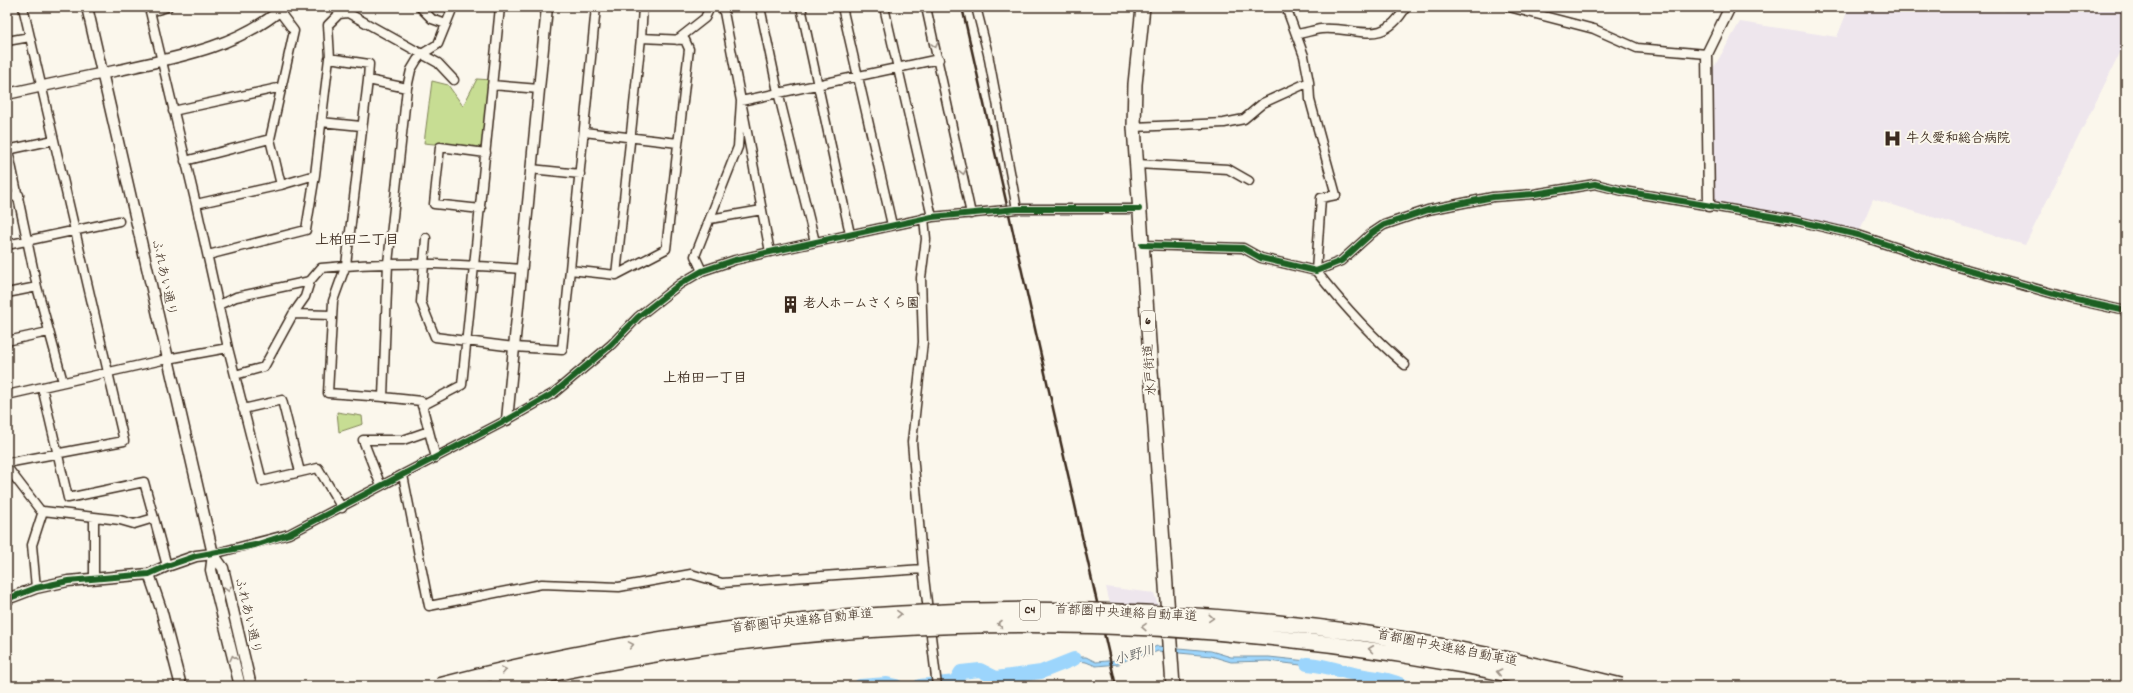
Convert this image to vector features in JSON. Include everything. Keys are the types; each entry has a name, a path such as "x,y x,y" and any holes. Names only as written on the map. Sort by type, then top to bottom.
{"highway":[{"name":"水戸街道","path":"1143,7 1135,84 1134,126 1173,686"},
{"name":"首都圏中央連絡自動車道","path":"439,686 502,670 596,651 746,627 861,615 1014,610 1153,614 1253,621 1360,633 1490,656 1621,686"},
{"name":"首都圏中央連絡自動車道","path":"497,686 546,674 635,657 749,641 861,630 964,624 1062,624 1149,627 1278,637 1403,654 1565,686"}],"street":[{"path":"7,463 58,452 124,441 23,7"},
{"name":"ふれあい通り","path":"87,7 213,554 211,570 240,686"},
{"path":"168,7 149,9 208,255 228,348 262,481 318,468 342,508"},
{"path":"420,7 432,18 446,24"},
{"path":"383,397 388,263 407,88 411,70 422,54 438,44 452,7"},
{"path":"422,406 462,385 476,265 500,7"},
{"path":"507,420 520,269 547,7"},
{"path":"426,238 421,302 435,337 514,347 562,350 596,7"},
{"path":"616,275 632,138 644,7"},
{"path":"677,40 705,18 710,7"},
{"path":"722,7 770,252"},
{"path":"760,7 778,92 815,242"},
{"path":"801,7 850,234"},
{"path":"842,7 892,225"},
{"path":"884,7 928,217 921,278 923,342 912,442 923,569 937,686"},
{"path":"926,7 939,59 971,214"},
{"path":"976,7 988,54 1017,209"},
{"path":"1286,7 1304,56 1309,82 1310,100 1336,195 1321,198 1316,271 1341,302 1388,350 1405,365"},
{"path":"1297,34 1322,29 1369,33 1385,31 1402,14 1406,7"},
{"path":"1509,7 1594,29 1637,48 1707,54"},
{"path":"1709,206 1707,54 1730,7"},
{"path":"7,94 161,61 213,47 230,41 252,29 282,9 294,31 270,139 281,185"},
{"path":"208,255 306,230 315,175 328,60 330,58 328,25 339,14 349,10 438,63 454,80"},
{"path":"7,41 30,36"},
{"path":"570,270 616,275 666,249 689,49 685,40 641,38"},
{"path":"330,58 369,64 346,265 333,301 328,393 421,401 436,458"},
{"path":"741,100 939,59"},
{"path":"368,80 407,88"},
{"path":"1134,126 1224,123 1244,120 1264,103 1309,82"},
{"path":"492,85 539,89"},
{"path":"173,111 282,87"},
{"path":"702,271 695,256 738,147 741,100"},
{"path":"321,122 361,126"},
{"path":"584,132 678,143"},
{"path":"185,161 270,139"},
{"path":"54,140 8,150 19,195 37,287 62,382"},
{"path":"481,209 434,204 440,147 486,153"},
{"path":"1137,164 1228,168 1249,181"},
{"path":"531,168 580,174"},
{"path":"196,204 281,185 315,175"},
{"path":"1142,245 1243,248 1261,258 1316,271 1341,261 1372,233 1384,225 1428,210 1494,197 1534,194 1595,184 1623,191 1793,220 1858,235 1934,260 2056,295 2126,311"},
{"path":"7,198 19,195"},
{"path":"7,598 36,588 94,579 149,574 166,566 196,556 213,554 289,534 342,508 436,458 554,393 611,345 638,317 680,284 702,271 735,260 928,217 1017,209 1139,209"},
{"path":"710,219 762,210"},
{"path":"7,245 119,221"},
{"path":"235,375 264,367 293,314 305,297 310,281 321,268 388,263 476,265 520,269"},
{"path":"219,305 236,297 310,281"},
{"path":"7,293 37,287"},
{"path":"293,314 332,315"},
{"path":"7,341 48,332"},
{"path":"7,394 167,359 228,348"},
{"path":"42,387 68,498 144,482 166,566"},
{"path":"244,409 282,400 300,472"},
{"path":"381,486 362,440 403,440 429,431"},
{"path":"7,467 40,510 134,524 154,518"},
{"path":"403,475 429,606 542,584 619,587 691,574 722,583 923,569"},
{"path":"36,588 32,545 44,511"},
{"path":"94,517 94,579"},
{"name":"ふれあい通り","path":"213,554 223,568 251,686"},
{"path":"149,574 161,609 181,686"}],"shaded area":[{"name":"牛久愛和総合病院","path":"1849,7 1978,7 2004,12 2006,7 2126,7 2126,41 2025,245 1873,199 1858,235 1709,206 1707,79 1740,22 1837,37"},
{"path":"1106,587 1154,593 1159,608 1110,604"}],"green space":[{"path":"477,79 492,80 486,145 482,149 424,143 432,81 448,85 463,106"},
{"path":"337,412 362,416 363,424 339,432"}],"water":[{"path":"1157,646 1211,651 1231,657 1269,657 1326,663 1325,668 1268,661 1231,662 1211,656 1158,651 1148,655 1138,654 1119,664 1096,666 1086,662 1076,661 1058,668 1056,663 1075,657 1086,657 1096,662 1118,660 1137,650 1148,650"}],"waterway":[{"name":"小野川","path":"920,686 955,682 961,672 980,670 996,678 1041,672 1074,659"},
{"name":"小野川","path":"1307,664 1323,666 1357,675 1384,679 1404,686"},
{"name":"小野川","path":"860,686 887,684 896,686"}],"railway":[{"path":"962,7 1116,686"}],"cycle path":[{"path":"1142,245 1243,248 1261,258 1316,271 1341,261 1372,233 1384,225 1428,210 1493,197 1534,194 1595,184 1623,191 1793,220 1858,235 1934,260 2072,299 2126,311"},
{"path":"7,599 36,588 68,581 149,574 196,556 255,545 289,534 507,420 554,393 611,345 638,317 680,284 702,271 735,260 932,217 1017,209 1139,209"}],"place":[{"name":"牛久愛和総合病院","path":"1893,139"},
{"name":"老人ホームさくら園","path":"790,304"}],"district":[{"name":"上柏田二丁目","path":"357,241"},
{"name":"上柏田一丁目","path":"705,379"}]}
